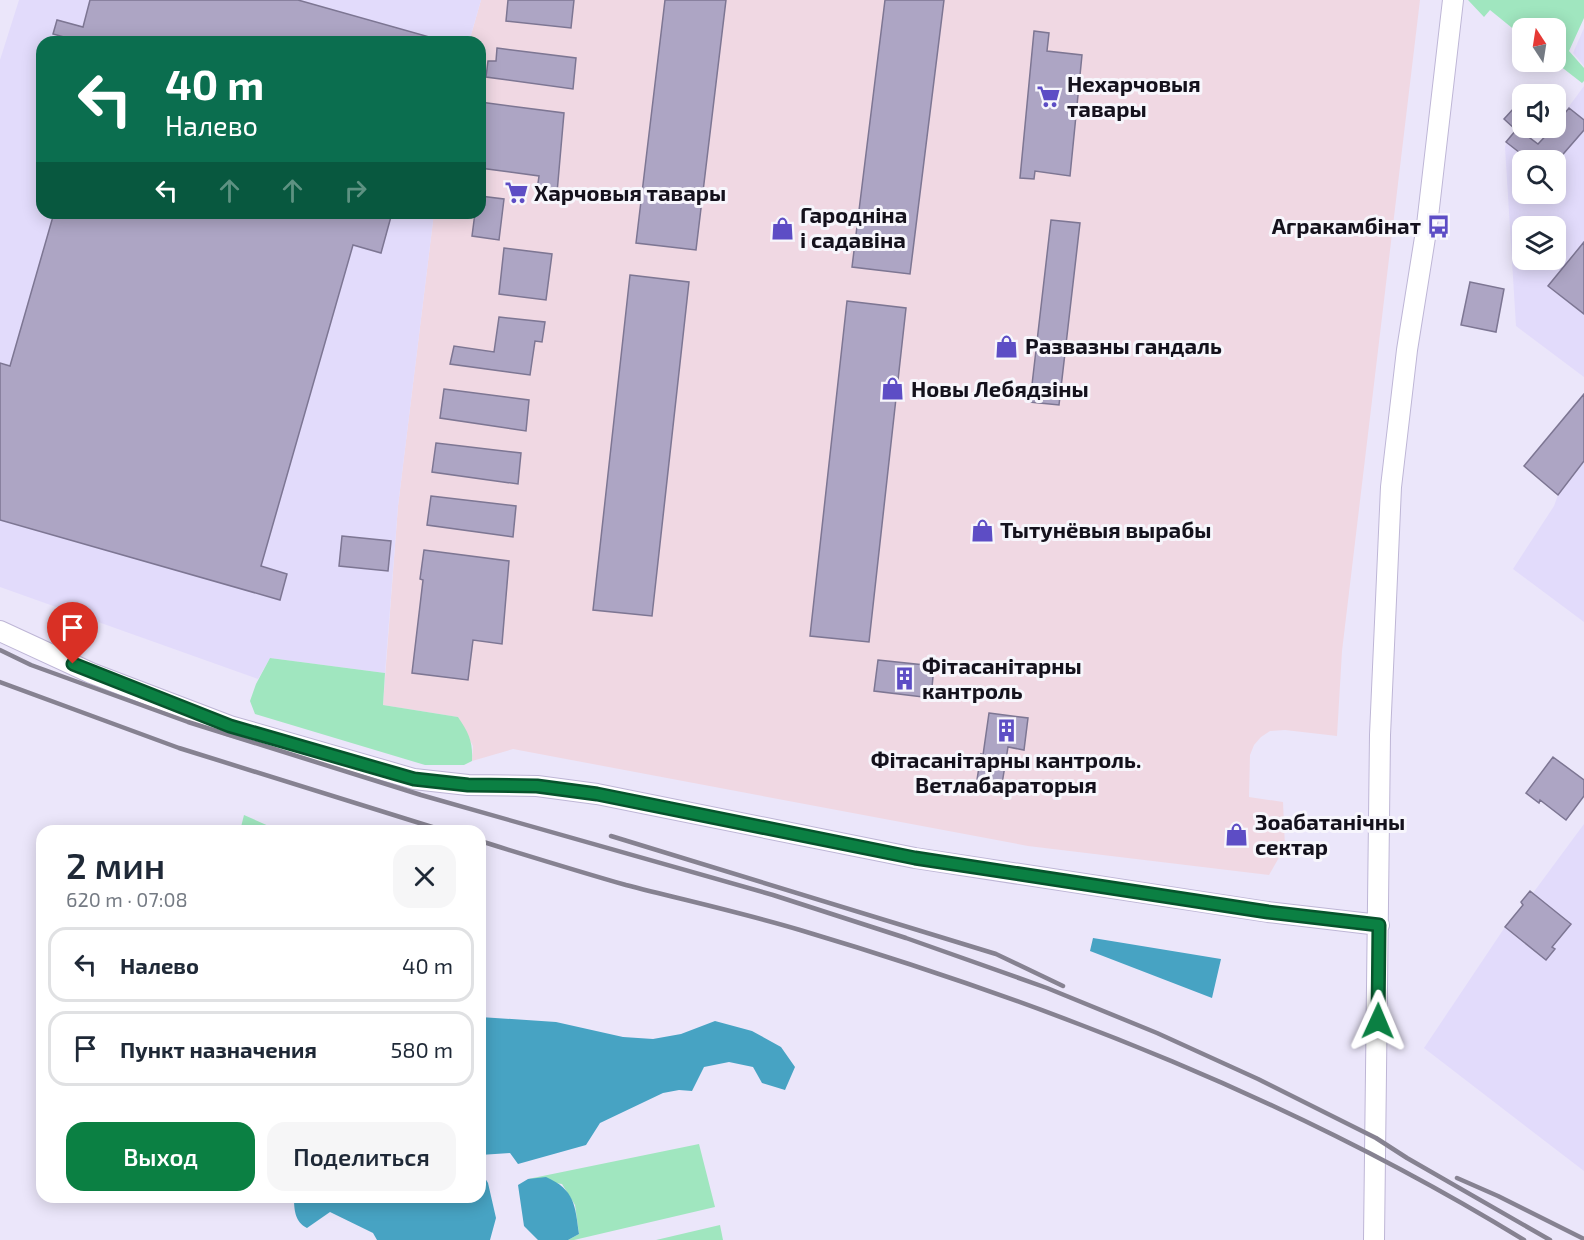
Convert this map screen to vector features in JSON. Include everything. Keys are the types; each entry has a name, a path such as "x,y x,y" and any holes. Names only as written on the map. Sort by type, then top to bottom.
{"street":[{"path":"1374,1240 1380,735 1391,487 1407,350 1427,225 1453,0"},
{"path":"0,631 91,673 230,726 414,779 468,785 537,786 597,794 915,858 1268,912 1379,925"}],"shaded area":[{"path":"19,0 481,0 471,36 36,36 36,219 433,219 398,506 385,673 270,658 258,679 0,587 0,60"},
{"name":"Новы Лебядзіны","path":"481,0 1420,0 1342,651 1337,736 1285,730 1270,731 1254,745 1250,755 1249,797 1283,802 1285,847 1269,875 1028,846 513,749 472,761 473,746 458,717 383,705 398,506 433,219 486,219 486,36 471,36"},
{"path":"1584,28 1584,66 1573,53"},
{"path":"1584,86 1584,377 1516,326 1513,270 1566,270 1566,216 1512,216 1512,261 1505,147 1512,135 1512,138 1531,138 1542,146 1548,138 1566,138 1566,110"},
{"path":"1512,109 1512,126 1504,119"},
{"path":"1584,394 1584,622 1513,569 1554,506 1558,495 1524,466"},
{"path":"1584,824 1584,1171 1424,1048 1505,927 1523,905 1521,902 1530,891 1533,893"}],"green space":[{"path":"1468,0 1584,0 1584,18 1569,51 1584,68 1584,81 1582,83 1566,71 1566,18 1512,18 1512,28 1490,10 1484,17"},
{"path":"270,658 385,673 383,705 458,717 469,738 472,761 464,765 425,765 255,714 250,701"},
{"path":"244,815 266,825 242,825"},
{"path":"699,1144 715,1207 574,1240 568,1240 579,1234 575,1205 562,1184 528,1179"},
{"path":"720,1225 723,1240 656,1240"}],"water":[{"path":"1093,938 1221,959 1212,998 1090,951"},
{"path":"486,1017 556,1022 623,1037 653,1039 681,1034 715,1021 752,1031 781,1047 795,1067 785,1090 762,1083 753,1067 729,1062 704,1067 692,1091 679,1090 663,1093 600,1123 586,1145 518,1164 510,1153 486,1155"},
{"path":"546,1177 563,1187 572,1200 579,1234 568,1240 538,1240 524,1226 518,1185 528,1179"},
{"path":"486,1180 496,1218 490,1240 377,1240 373,1233 330,1212 307,1228 300,1222 294,1203 486,1203"}],"building":[{"path":"90,0 298,0 426,36 60,36 53,34 57,20 83,27"},
{"path":"508,0 574,0 571,28 506,21"},
{"path":"665,0 726,0 696,250 636,243"},
{"path":"885,0 944,0 910,274 852,267"},
{"path":"1034,31 1049,33 1047,51 1082,55 1070,176 1035,171 1034,179 1020,178"},
{"path":"497,48 576,58 573,89 486,77 488,61 496,61"},
{"path":"486,103 564,113 557,193 537,190 539,176 486,169"},
{"path":"1569,108 1584,120 1584,130 1566,151 1516,150 1506,142 1512,135 1512,138 1530,138 1538,144 1544,138 1566,138 1566,112"},
{"path":"1512,110 1512,126 1504,119"},
{"path":"486,197 504,199 499,240 472,236 474,219 486,219"},
{"path":"52,219 390,219 381,253 353,245 261,566 287,574 280,600 0,520 0,363 10,366"},
{"path":"1051,220 1080,223 1059,405 1030,402"},
{"path":"1584,242 1584,314 1548,286 1561,270 1566,270 1566,264"},
{"path":"504,248 552,254 546,300 499,294"},
{"path":"630,275 689,282 652,616 593,610"},
{"path":"1470,282 1504,289 1496,332 1461,325"},
{"path":"847,301 906,308 869,642 810,636"},
{"path":"499,317 545,322 542,342 535,341 530,375 450,364 454,346 494,352"},
{"path":"444,389 529,400 526,431 440,418"},
{"path":"1584,394 1584,461 1558,495 1524,466"},
{"path":"436,443 521,453 518,484 432,472"},
{"path":"431,496 516,506 513,537 427,525"},
{"path":"342,536 391,541 388,571 339,566"},
{"path":"424,550 509,561 502,644 473,640 468,680 412,673 423,580 420,579"},
{"name":"Фітасанітарны кантроль","path":"878,660 934,666 931,698 874,691"},
{"path":"989,713 1028,718 1024,750 1008,747 1002,784 977,780"},
{"path":"1553,757 1584,780 1584,796 1566,820 1540,800 1539,803 1526,793"},
{"path":"1530,891 1571,924 1552,947 1555,949 1546,960 1505,927 1523,905 1521,902"}],"railway":[{"path":"0,650 31,665 188,722 421,795 773,895 906,938 1047,988 1157,1033 1258,1079 1376,1138 1550,1240"},
{"path":"0,682 179,748 426,825"},
{"path":"611,836 996,954 1063,986"},
{"path":"486,843 626,885 800,930 894,959 1080,1025 1172,1061 1351,1144 1439,1190 1524,1240"},
{"path":"1457,1178 1584,1239"}],"place":[{"name":"Нехарчовыя тавары","path":"1049,97"},
{"name":"Харчовыя тавары","path":"516,193"},
{"name":"Агракамбінат","path":"1439,226"},
{"name":"Гародніна і садавіна","path":"782,228"},
{"name":"Развазны гандаль","path":"1007,346"},
{"name":"Новы Лебядзіны","path":"893,389"},
{"name":"Тытунёвыя вырабы","path":"982,530"},
{"name":"Фітасанітарны кантроль","path":"904,679"},
{"name":"Фітасанітарны кантроль. Ветлабараторыя","path":"1006,731"},
{"name":"Зоабатанічны сектар","path":"1237,835"}],"route":[{"path":"73,664 230,726 414,779 468,785 537,786 597,794 915,858 1268,912 1379,925 1378,1021"}]}
